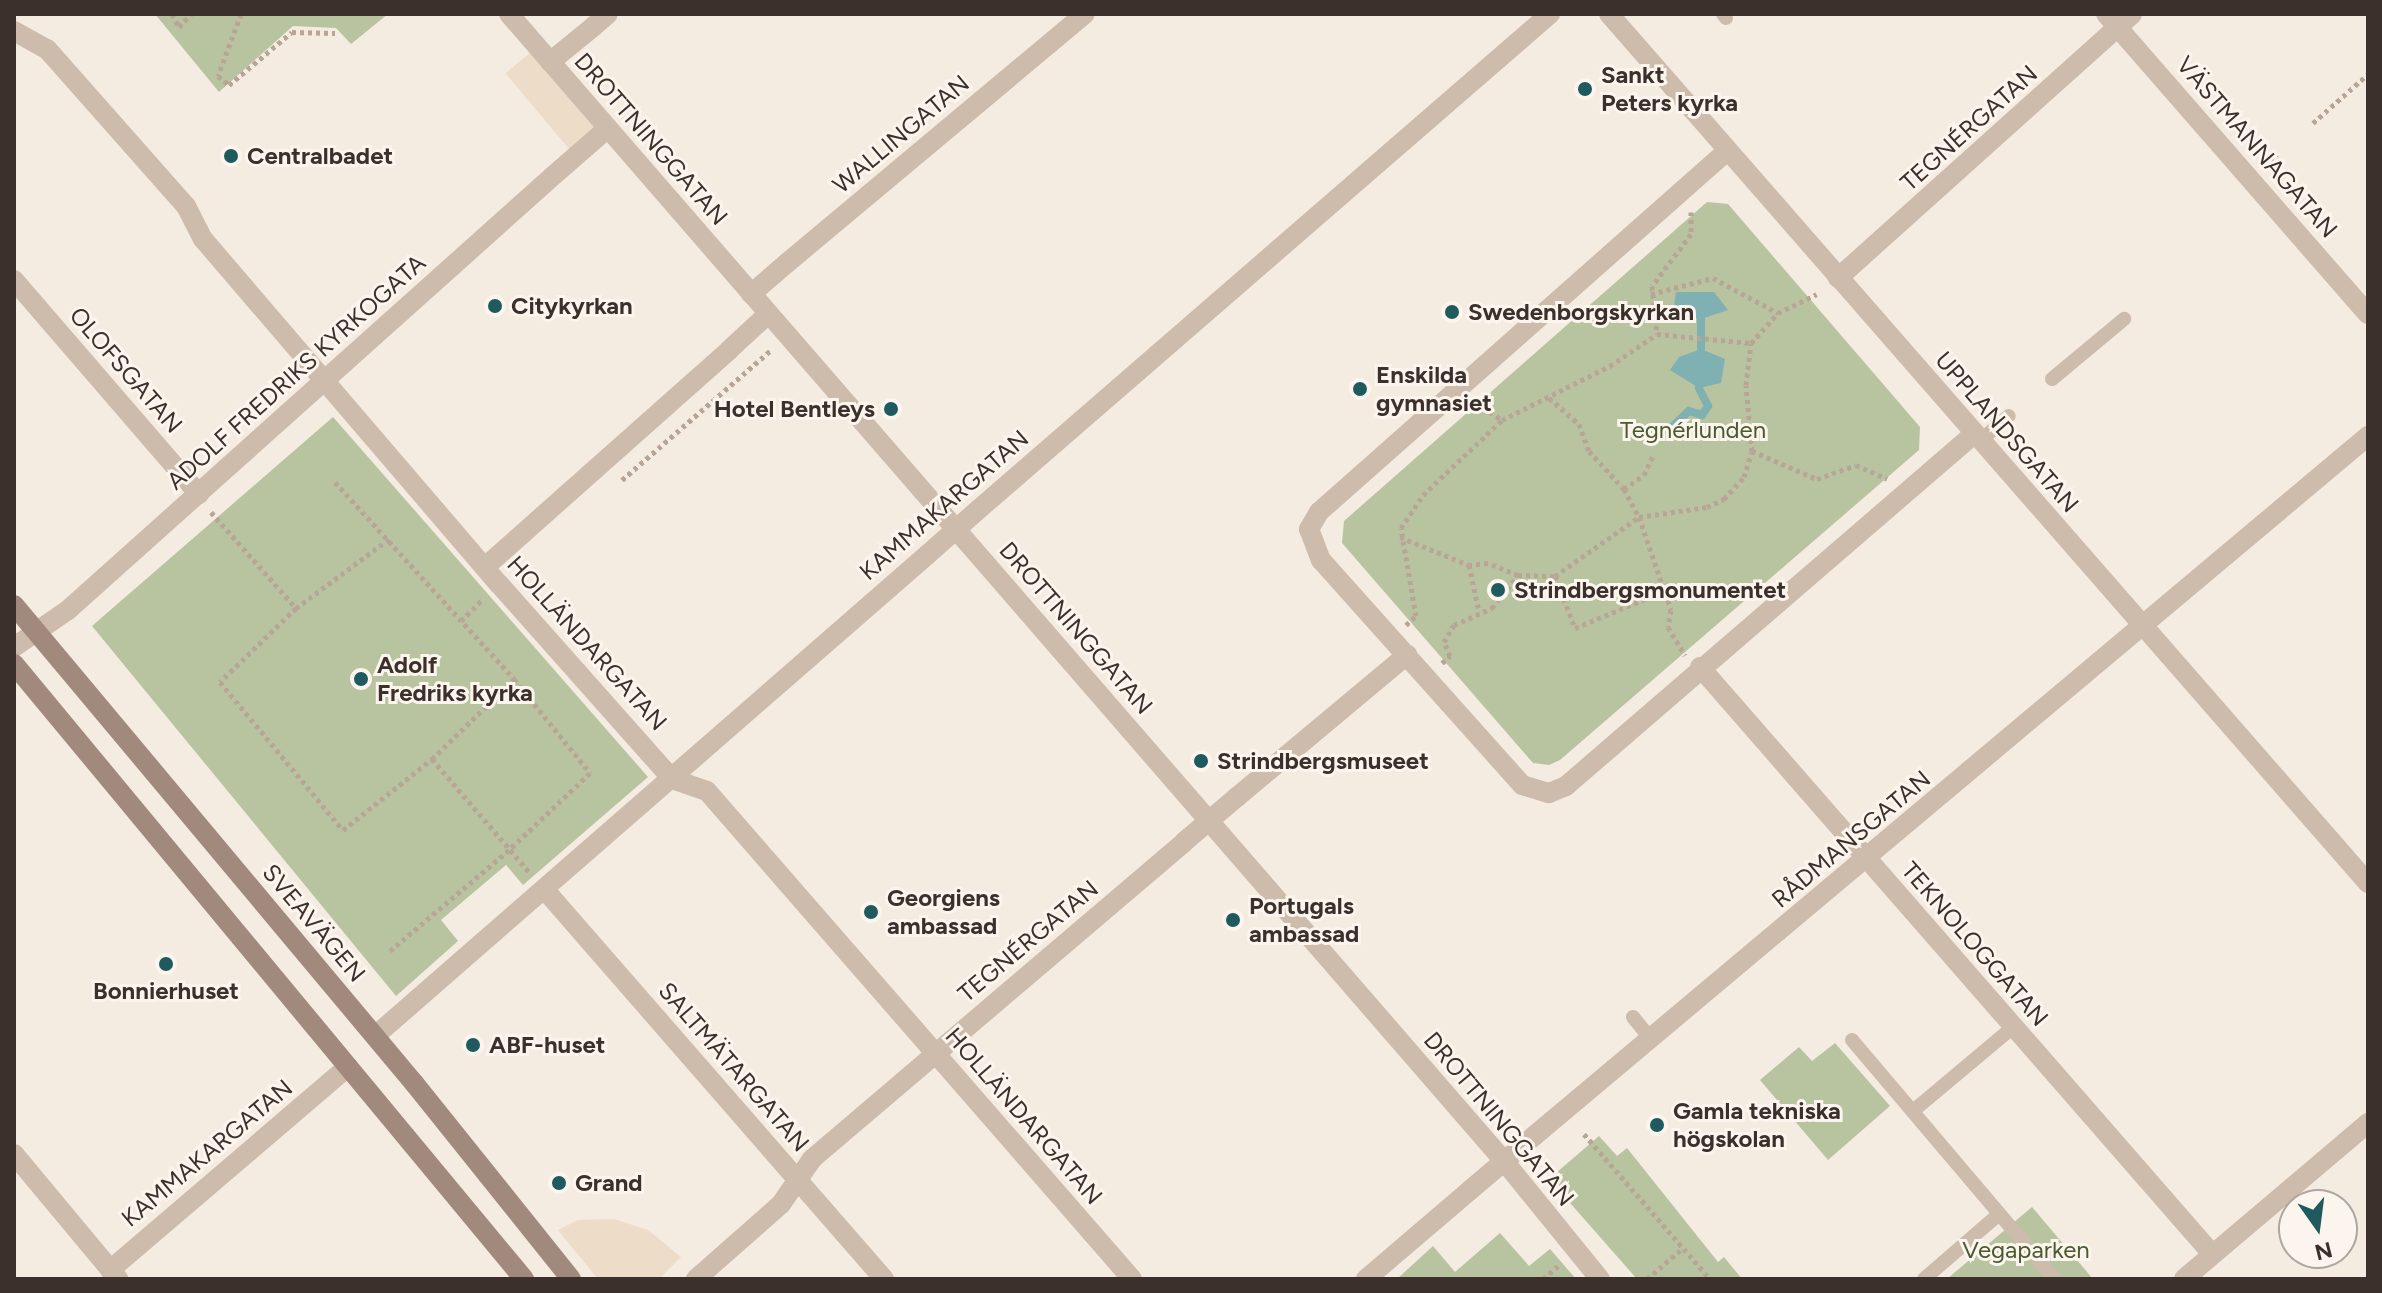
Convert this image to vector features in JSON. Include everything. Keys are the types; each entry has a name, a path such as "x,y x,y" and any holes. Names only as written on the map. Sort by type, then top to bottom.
{"main road":[{"name":"SVEAVÄGEN","path":"14,605 375,1036 571,1279"},
{"path":"14,664 524,1279"}],"street":[{"name":"DROTTNINGGATAN","path":"509,14 1504,1161 1600,1279"},
{"name":"WALLINGATAN","path":"751,294 787,263 900,180 1085,14"},
{"name":"KAMMAKARGATAN","path":"375,1036 1550,14"},
{"name":"UPPLANDSGATAN","path":"1609,14 2143,628 2174,656 2368,883"},
{"name":"TEGNÉRGATAN","path":"1838,278 2119,19"},
{"name":"VÄSTMANNAGATAN","path":"2119,19 2368,314"},
{"path":"550,62 601,20"},
{"name":"HOLLÄNDARGATAN","path":"14,31 57,60 186,206 203,239 485,567 672,779 707,791 1132,1279"},
{"name":"ADOLF FREDRIKS KYRKOGATA","path":"14,647 37,633 199,494 607,129"},
{"path":"1727,151 1319,512 1309,529 1321,560 1522,785 1535,793 1566,786 1694,663 1977,438"},
{"name":"OLOFSGATAN","path":"14,280 199,494"},
{"path":"485,567 768,314"},
{"name":"RÅDMANSGATAN","path":"1366,1279 2368,436"},
{"name":"TEGNÉRGATAN","path":"696,1279 781,1204 812,1159 1208,820 1407,655"},
{"name":"TEKNOLOGGATAN","path":"1694,663 2212,1254"},
{"name":"SALTMÄTARGATAN","path":"545,890 884,1279"},
{"name":"KAMMAKARGATAN","path":"109,1276 348,1067"},
{"path":"2184,1279 2368,1123"},
{"path":"14,1154 109,1276"}],"lane":[{"path":"2052,379 2124,319"},
{"path":"1977,438 2009,416"},
{"path":"1633,1017 1651,1039"},
{"path":"1913,1111 2012,1028"},
{"path":"1852,1040 2055,1279"},
{"path":"1924,1279 1999,1214"}],"path":[{"path":"172,14 179,27 191,14"},
{"path":"241,14 218,76 229,85 292,32 335,33"},
{"path":"2313,123 2368,74"},
{"path":"2270,160 2277,155"},
{"path":"1657,334 1651,294 1691,234 1693,216"},
{"path":"1651,294 1713,278 1778,313"},
{"path":"1400,537 1469,565 1488,563 1518,575 1555,576 1639,517 1724,499 1744,477 1752,451 1746,385 1751,343 1778,313 1817,294"},
{"path":"1405,625 1416,616 1400,537 1410,511 1502,420 1549,398 1657,334 1751,343"},
{"path":"611,489 787,336"},
{"path":"1549,398 1573,417 1589,451 1624,489 1639,517 1662,592 1671,610 1668,627 1694,663"},
{"path":"1476,403 1502,420"},
{"path":"1752,451 1817,479 1856,465 1892,481"},
{"path":"1624,489 1644,475 1653,456"},
{"path":"335,482 514,679 590,773 509,850 390,951"},
{"path":"211,512 296,608"},
{"path":"389,539 296,608 220,682 343,830 432,759 514,679"},
{"path":"1469,565 1479,612"},
{"path":"1444,662 1451,652 1445,636 1509,593 1518,575"},
{"path":"1555,576 1575,628 1662,592"},
{"path":"461,621 488,595"},
{"path":"432,759 545,890"},
{"path":"1584,1134 1710,1279"},
{"path":"1647,1279 1683,1248"}],"green space":[{"path":"155,14 388,14 351,44 336,28 293,26 219,92"},
{"name":"Tegnérlunden","path":"1707,202 1728,204 1920,427 1919,450 1560,760 1549,765 1533,763 1342,543 1344,521"},
{"path":"333,417 648,777 523,885 506,865 441,920 458,941 396,996 92,626"},
{"path":"1835,1043 1890,1106 1828,1160 1760,1080 1799,1047 1812,1061"},
{"path":"1599,1136 1617,1156 1627,1148 1718,1262 1724,1257 1742,1279 1637,1279 1549,1179"},
{"name":"Vegaparken","path":"2032,1207 2093,1279 1947,1279"},
{"path":"1500,1233 1529,1266 1550,1249 1576,1279 1397,1279 1433,1246 1455,1272"}],"shaded area":[{"path":"537,47 606,130 575,156 506,73"},
{"path":"614,1219 648,1230 681,1257 659,1279 598,1279 558,1230 578,1220"}],"water":[{"path":"1676,292 1714,292 1728,310 1701,319 1681,315 1674,306"},
{"path":"1701,349 1725,359 1721,383 1699,388 1670,370 1679,357"}],"waterway":[{"path":"1701,319 1701,349"},
{"path":"1668,431 1689,411 1702,415 1708,406 1699,388"}],"place":[{"name":"Sankt Peters kyrka","path":"1585,89"},
{"name":"Centralbadet","path":"231,156"},
{"name":"Citykyrkan","path":"495,306"},
{"name":"Swedenborgskyrkan","path":"1452,312"},
{"name":"Enskilda gymnasiet","path":"1360,389"},
{"name":"Hotel Bentleys","path":"891,409"},
{"name":"Strindbergsmonumentet","path":"1498,590"},
{"name":"Adolf Fredriks kyrka","path":"361,679"},
{"name":"Strindbergsmuseet","path":"1201,761"},
{"name":"Georgiens ambassad","path":"871,912"},
{"name":"Portugals ambassad","path":"1233,920"},
{"name":"Bonnierhuset","path":"166,964"},
{"name":"ABF-huset","path":"473,1045"},
{"name":"Gamla tekniska högskolan","path":"1657,1125"},
{"name":"Grand","path":"559,1183"}]}
